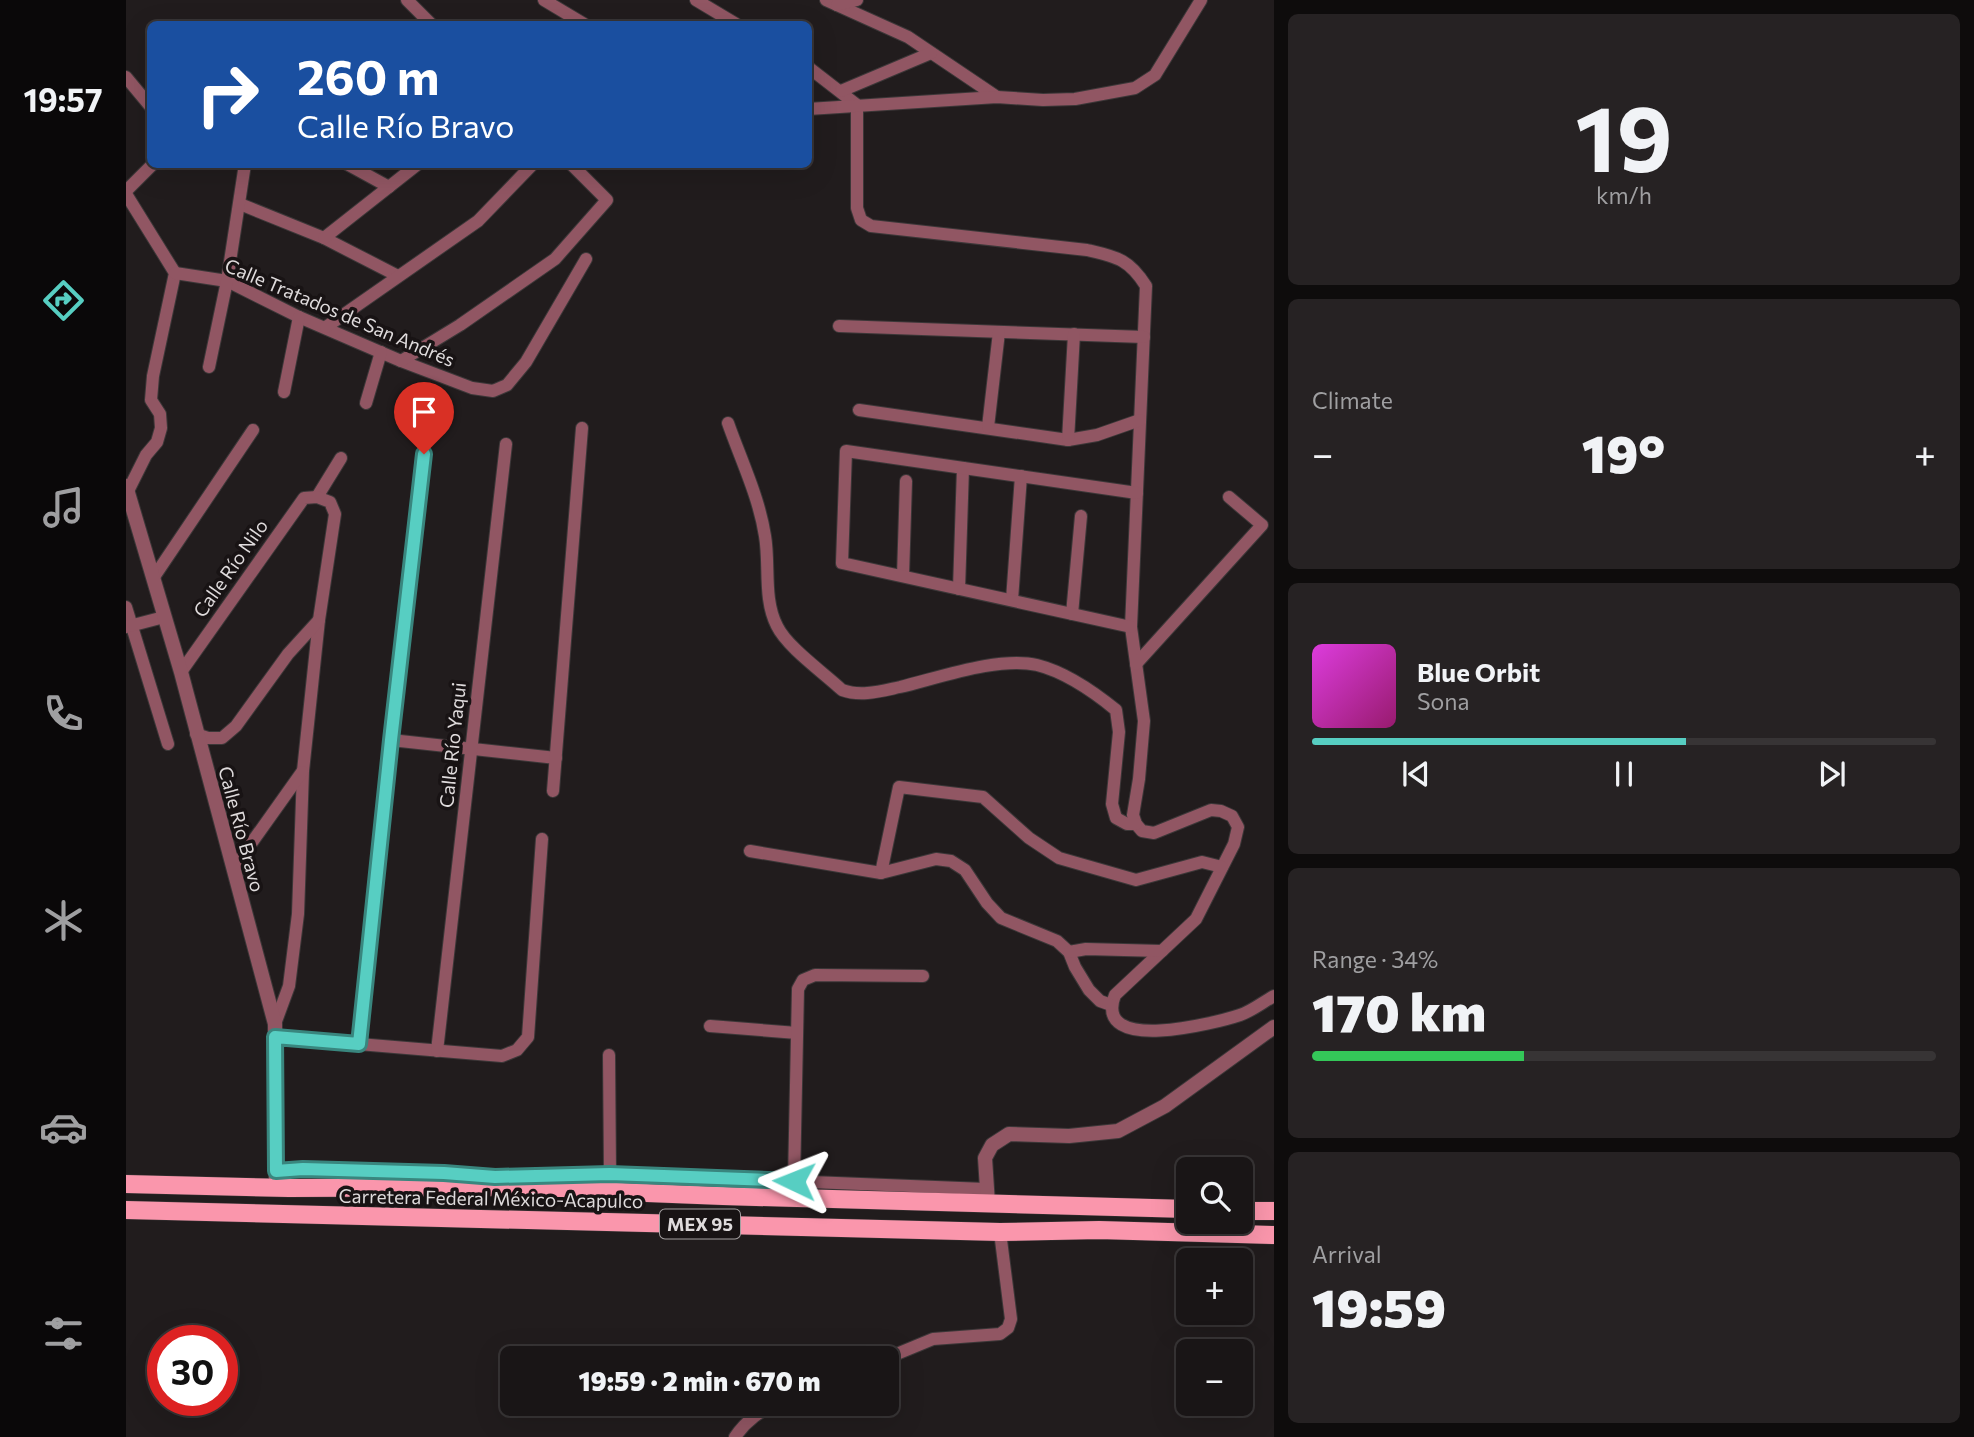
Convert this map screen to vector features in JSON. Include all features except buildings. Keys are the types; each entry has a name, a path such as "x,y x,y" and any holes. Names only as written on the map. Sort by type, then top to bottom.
{"main road":[{"name":"MEX 95","path":"126,1184 276,1180 987,1197 1176,1208"},
{"name":"Carretera Federal México-Acapulco","path":"126,1210 1274,1235"},
{"path":"1253,1211 1274,1212"}],"street":[{"path":"407,0 428,21"},
{"path":"544,0 579,21"},
{"path":"696,0 731,21"},
{"path":"831,3 857,0"},
{"path":"812,109 997,97 1076,99 1135,88 1155,75 1201,0"},
{"path":"831,3 908,37 997,97"},
{"path":"841,91 931,53"},
{"path":"812,70 857,105 857,208 861,220 871,226 1087,250 1117,257 1135,269 1146,286 1131,627 1144,720 1133,815 1142,831 1153,832 1211,810 1232,816 1238,827 1234,844 1196,919 1115,995 1111,1005 1114,1017 1123,1025 1137,1031 1163,1032 1242,1014 1274,996"},
{"path":"126,77 147,102"},
{"path":"127,489 146,455 157,442 161,428 160,414 151,400 153,376 175,273 126,192 149,168"},
{"path":"209,367 227,281 244,168"},
{"path":"354,168 389,187"},
{"path":"324,238 413,168"},
{"path":"326,327 478,221 529,168"},
{"path":"401,361 460,325 555,259 607,200 574,168"},
{"path":"240,204 324,238 398,276"},
{"name":"Calle Tratados de San Andrés","path":"175,273 227,281 299,317 401,361 472,388 493,391 507,385 526,362 586,259"},
{"path":"284,392 299,317"},
{"path":"839,326 1144,337"},
{"path":"988,427 999,332"},
{"path":"1068,440 1074,334"},
{"path":"366,403 381,352"},
{"path":"859,410 1068,440 1097,435 1140,420"},
{"path":"728,423 759,509 765,537 770,602 776,625 786,640 842,690 854,694 881,691 986,666 1036,665 1065,677 1116,710 1119,732 1112,804 1116,818 1127,824 1136,824"},
{"path":"552,791 582,428"},
{"path":"154,577 253,430"},
{"name":"Calle Río Yaqui","path":"437,1051 506,444"},
{"path":"1131,627 842,563 846,451 1137,494"},
{"path":"359,1044 424,454"},
{"path":"341,458 317,497 330,502 335,514 319,621 303,771 298,914 289,986 275,1030 359,1044 437,1051 502,1056 517,1050 528,1037 542,839"},
{"path":"959,589 962,468"},
{"path":"1012,600 1021,477"},
{"path":"903,576 906,481"},
{"name":"Calle Río Bravo","path":"127,489 181,672 275,1030 276,1180"},
{"path":"1136,664 1262,526 1229,496"},
{"name":"Calle Río Nilo","path":"181,672 304,498 317,497"},
{"path":"1072,614 1081,516"},
{"path":"126,607 129,626 168,744"},
{"path":"129,626 164,617"},
{"path":"196,734 208,738 222,738 236,726 288,654 319,621"},
{"path":"391,740 556,758"},
{"path":"233,869 303,771"},
{"path":"881,873 899,787 983,797 1029,838 1059,858 1136,880 1202,862 1222,867"},
{"path":"750,850 881,873 936,859 951,861 965,870 987,903 1001,918 1057,941 1069,952 1074,967 1089,989 1100,1001 1111,1005"},
{"path":"1069,952 1086,949 1162,951"},
{"path":"794,1181 798,989 803,980 815,975 923,976"},
{"path":"710,1026 797,1033"},
{"path":"276,1180 303,1169 495,1177 610,1174 794,1181 987,1197 985,1158 992,1145 1009,1134 1069,1136 1118,1130 1166,1106 1274,1027"},
{"path":"609,1055 610,1174"},
{"path":"899,1353 933,1339 1000,1334 1008,1328 1011,1319 1000,1231"},
{"path":"735,1437 743,1425 756,1416"}],"route":[{"path":"424,454 359,1044 275,1037 276,1171 303,1169 495,1177 610,1174 794,1181"}]}
